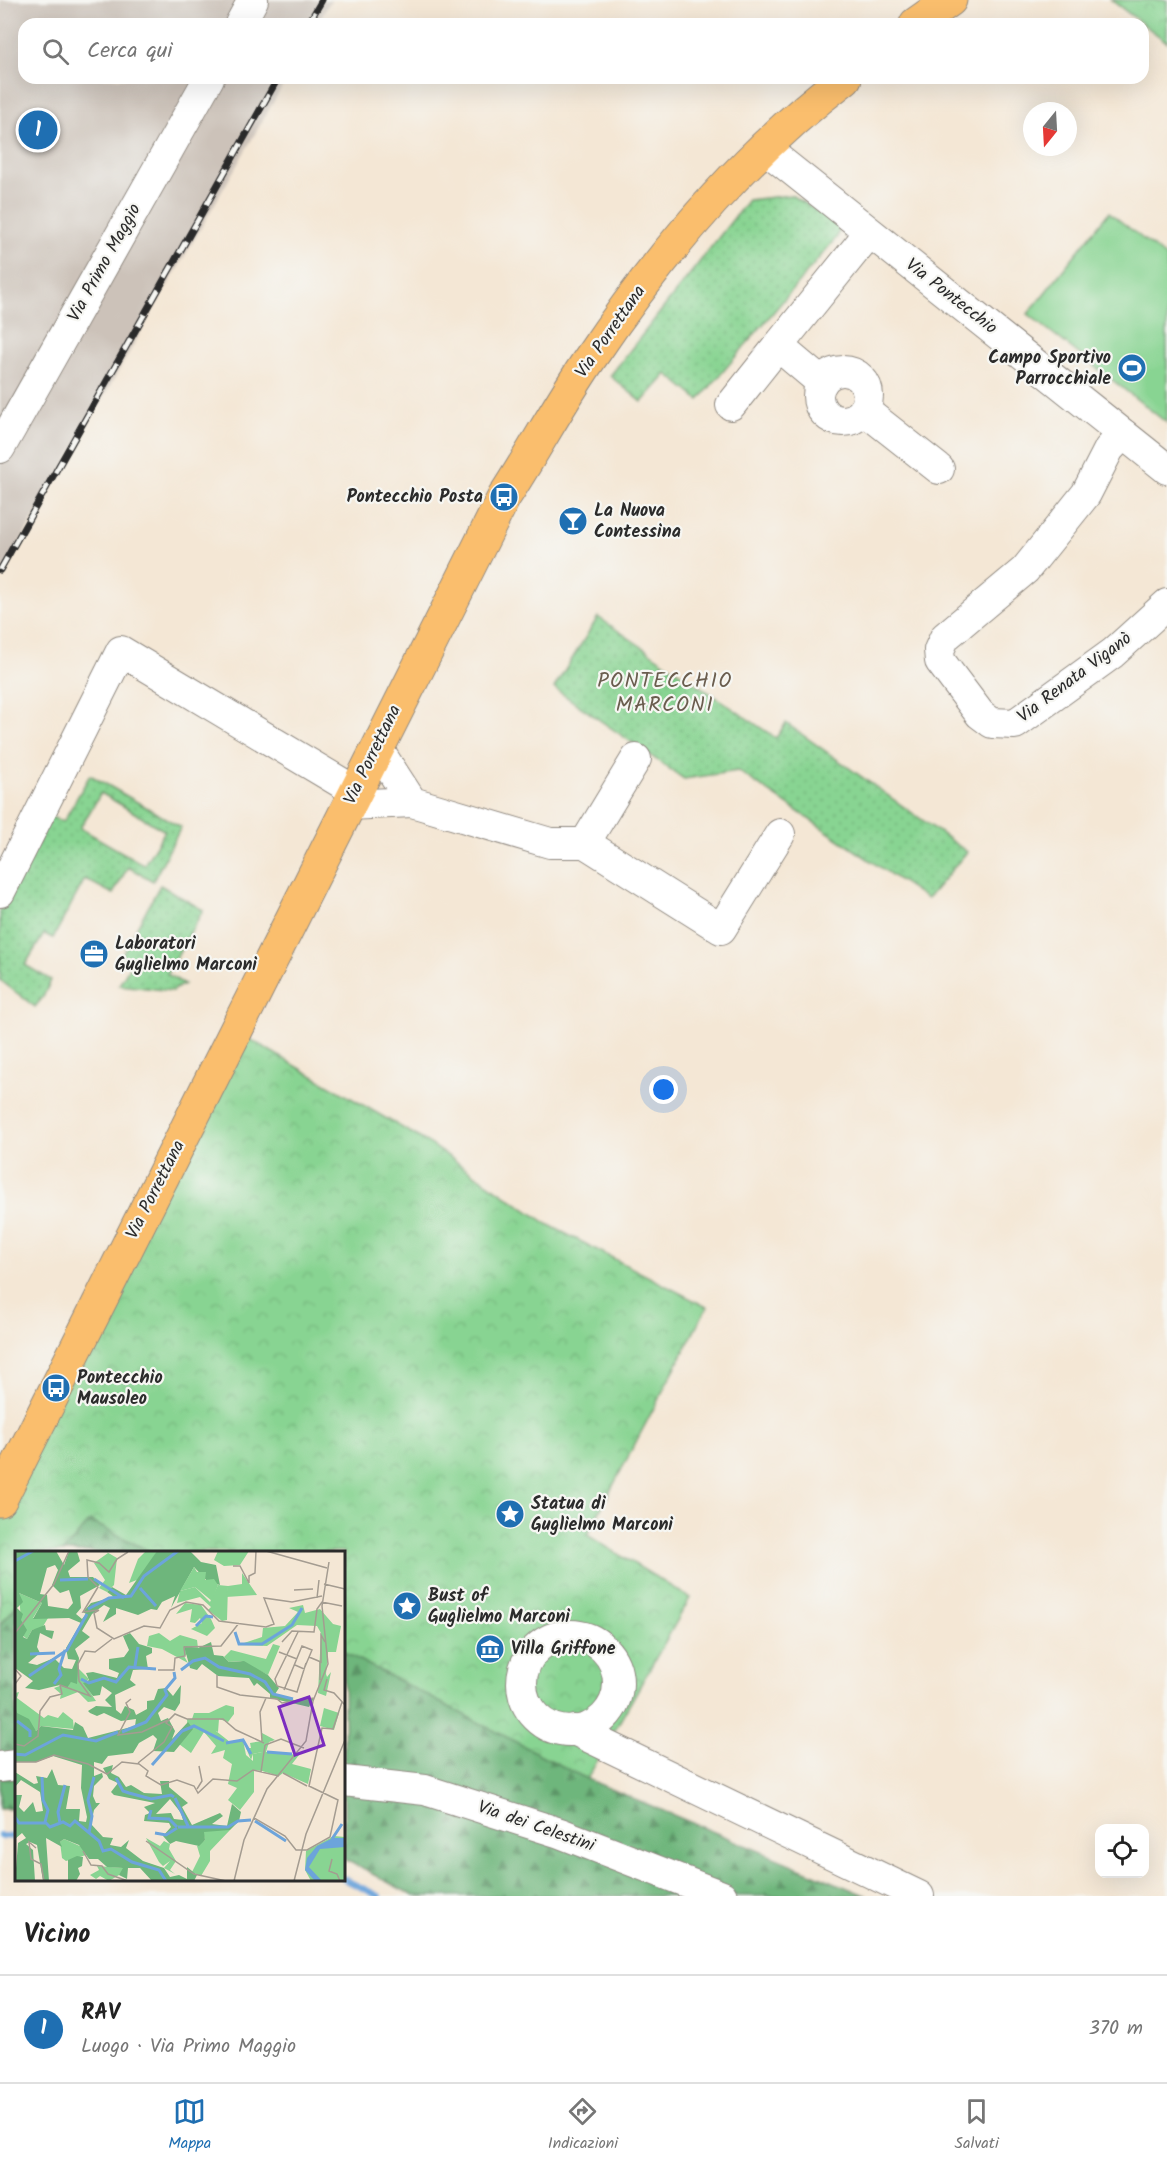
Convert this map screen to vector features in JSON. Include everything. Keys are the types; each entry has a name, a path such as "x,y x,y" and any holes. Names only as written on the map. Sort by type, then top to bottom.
{"main road":[{"path":"924,18 950,0"},
{"name":"Via Porrettana","path":"0,1500 504,497 590,357 673,246 763,147 807,107 837,84"}],"street":[{"path":"243,18 253,0"},
{"name":"Via Primo Maggio","path":"0,448 206,84"},
{"name":"Via Pontecchio","path":"763,147 1167,469"},
{"path":"731,405 869,233"},
{"path":"778,346 822,383 830,374 840,371 852,372 862,378 868,388 868,399 864,410 939,469"},
{"name":"Via Renata Viganò","path":"1122,434 1109,449 1086,494 1025,570 945,637 939,650 940,661 980,714 992,723 1015,724 1113,653 1167,604"},
{"path":"0,892 122,651 352,798 412,802 550,843 585,843 721,929 780,834"},
{"path":"377,748 412,802"},
{"path":"585,843 636,759"},
{"path":"613,1705 603,1718 590,1727 574,1730 558,1729 543,1722 531,1711 524,1697 522,1681 525,1666 544,1642 558,1636 574,1635 589,1638 602,1647 612,1659 617,1673 618,1690 613,1705 610,1732 618,1753"},
{"path":"574,1730 919,1896"},
{"path":"0,1767 15,1765"},
{"name":"Via dei Celestini","path":"345,1781 425,1790 560,1833 722,1896"}],"shaded area":[{"path":"0,0 331,0 320,18 18,18 18,84 284,84 0,577"}],"green space":[{"path":"1111,0 1167,0 1167,42 1149,28 1149,18 1135,18"},
{"path":"791,195 840,225 837,237 699,400 667,374 642,402 610,376 748,200"},
{"name":"Campo Sportivo Parrocchiale","path":"1109,212 1167,258 1167,423 1028,314"},
{"path":"598,617 776,738 786,723 967,852 927,899 738,771 684,779 554,688"},
{"path":"90,775 181,827 153,881 128,867 113,894 85,879 53,938 44,934 25,965 51,980 35,1007 0,980 0,912 51,817 63,822","holes":["101,793 165,831 144,865 80,828"]},
{"path":"160,885 203,910 167,974 184,984 172,991 119,985 131,964 120,958"},
{"path":"236,1031 430,1144 549,1225 707,1307 587,1535 690,1598 587,1779 345,1653 345,1551 149,1551 90,1521 64,1551 15,1551 15,1607 0,1625 0,1500"},
{"path":"90,1521 149,1551 64,1551"},
{"path":"15,1607 15,1809 0,1809 0,1625"},
{"path":"345,1653 587,1779 867,1896 414,1896 345,1860"}],"waterway":[{"path":"0,1836 15,1837"},
{"path":"345,1879 379,1896"}],"railway":[{"path":"312,18 322,0"},
{"path":"0,570 275,84"}],"place":[{"name":"RAV","path":"38,130"},
{"name":"Campo Sportivo Parrocchiale","path":"1132,368"},
{"name":"Pontecchio Posta","path":"504,497"},
{"name":"La Nuova Contessina","path":"573,521"},
{"name":"Laboratori Guglielmo Marconi","path":"94,954"},
{"name":"Pontecchio Mausoleo","path":"56,1388"},
{"name":"Statua di Guglielmo Marconi","path":"510,1514"},
{"name":"Bust of Guglielmo Marconi","path":"407,1606"},
{"name":"Villa Griffone","path":"490,1649"}],"district":[{"name":"PONTECCHIO MARCONI","path":"665,693"}]}
